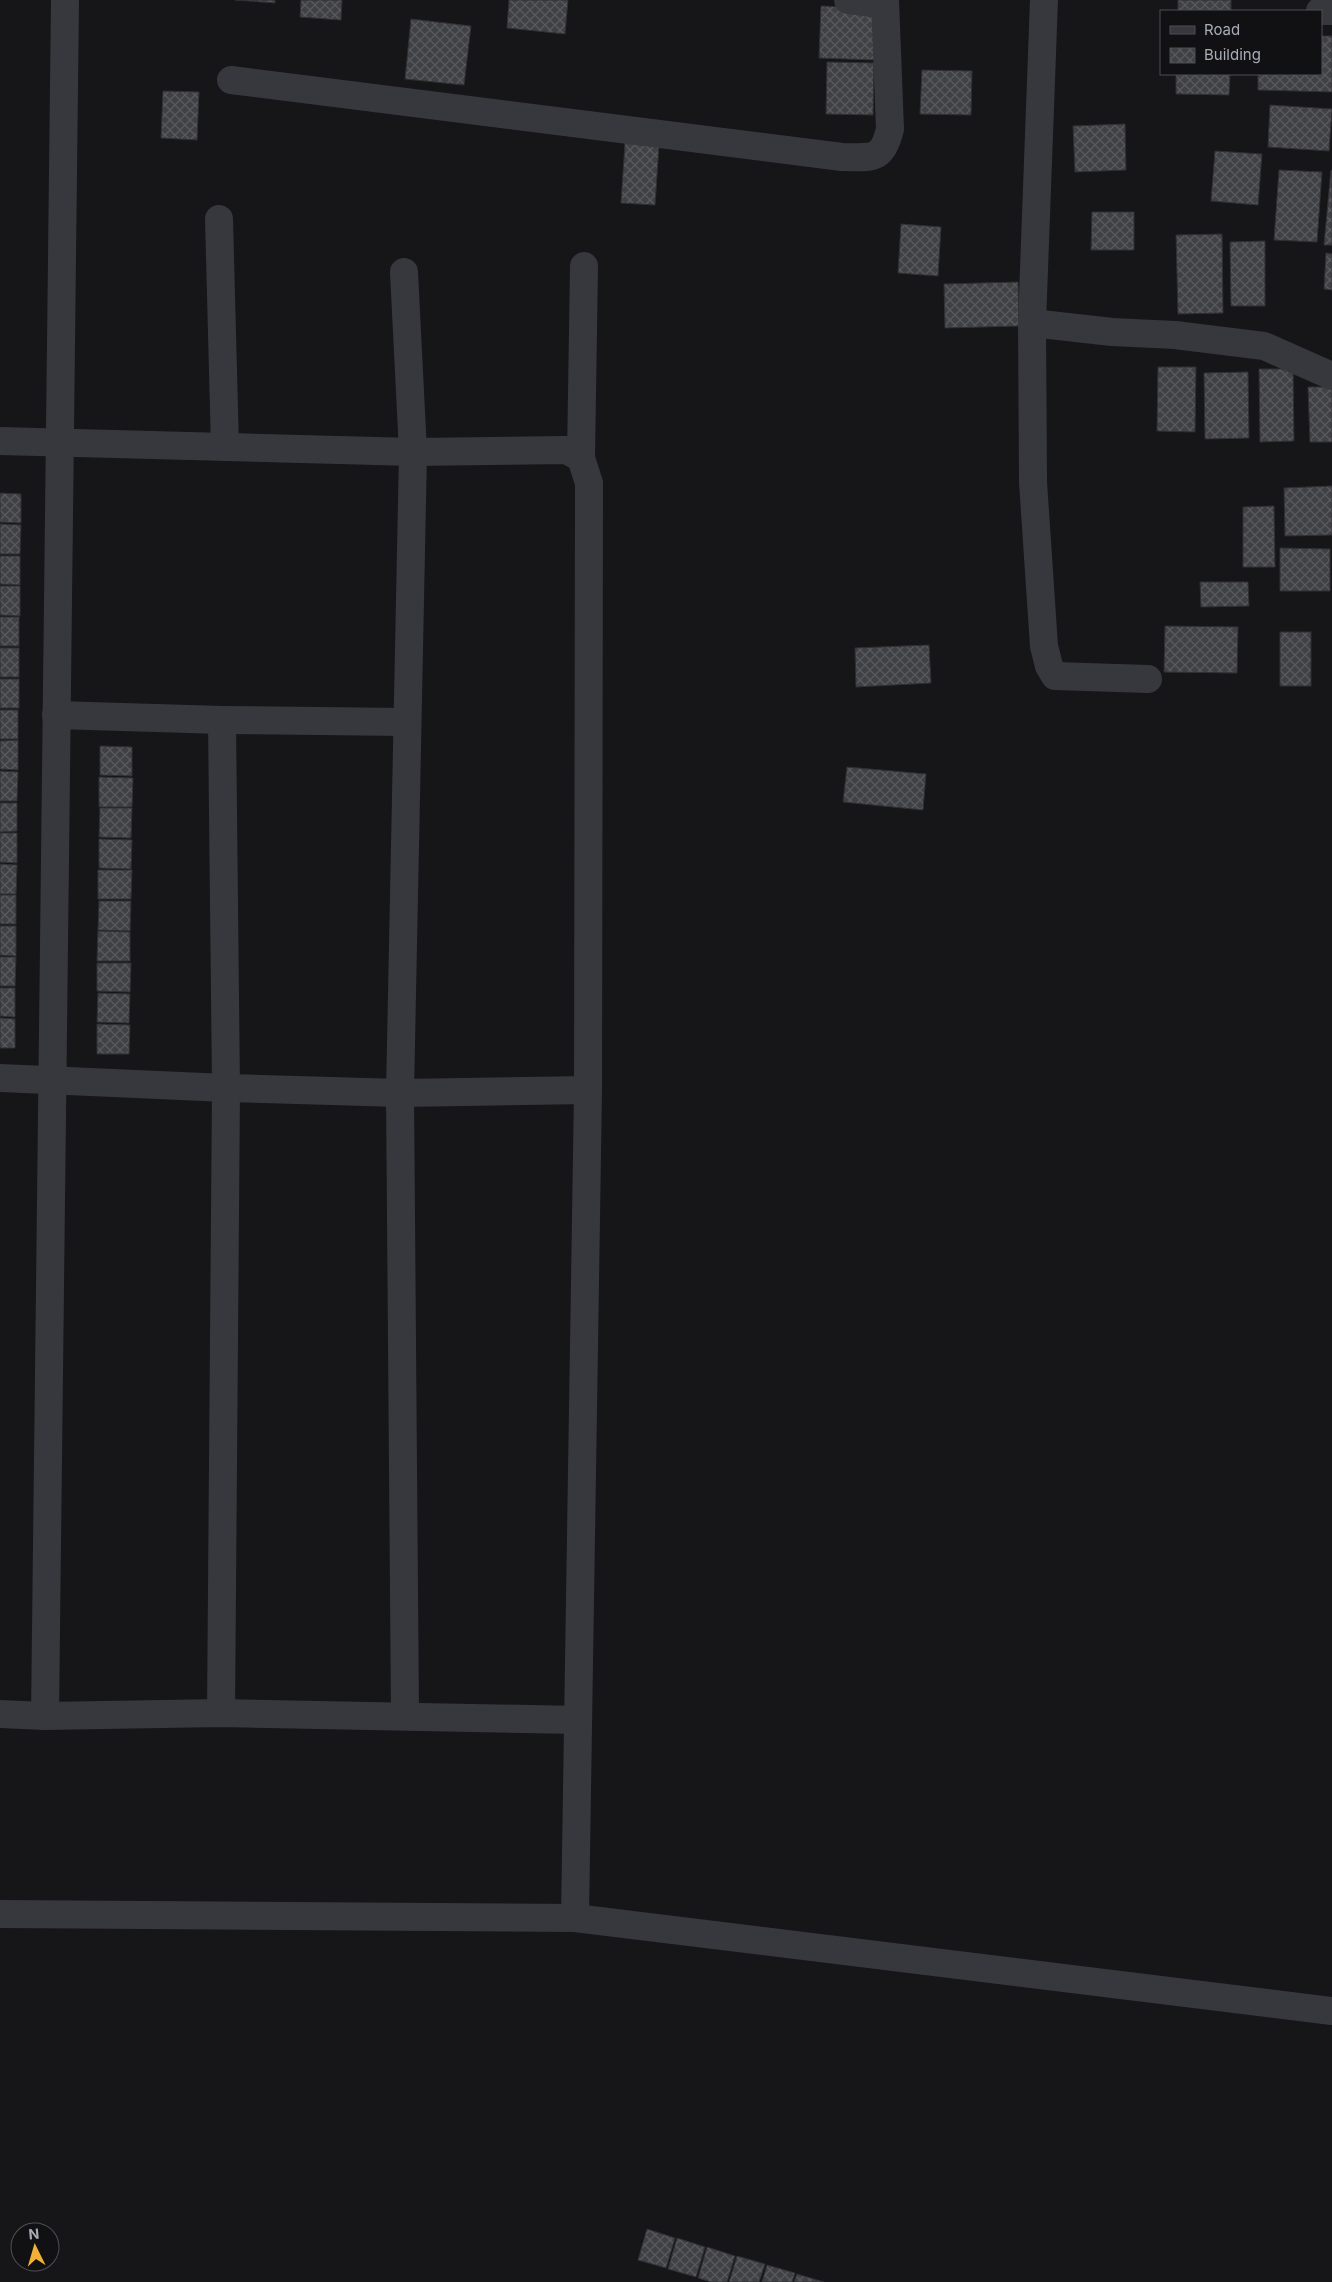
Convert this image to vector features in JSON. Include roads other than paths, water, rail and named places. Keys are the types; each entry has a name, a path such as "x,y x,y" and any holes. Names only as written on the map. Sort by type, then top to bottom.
{"street":[{"path":"44,1716 58,443 65,0"},
{"path":"231,80 842,158 874,157 886,147 890,129 885,2 848,0"},
{"path":"1044,0 1032,323 1033,482 1044,646 1048,666 1055,676 1148,679"},
{"path":"219,219 224,447"},
{"path":"575,1918 588,1090 590,483 581,458 584,266"},
{"path":"404,272 413,452 406,722 400,1093 405,1715"},
{"path":"1032,323 1112,332 1175,335 1264,346 1332,376"},
{"path":"0,441 413,452 566,450 581,458"},
{"path":"56,715 222,720 406,722"},
{"path":"221,1713 226,1088 222,720"},
{"path":"0,1078 226,1088 400,1093 588,1090"},
{"path":"0,1714 44,1716 221,1713 405,1715 578,1720"},
{"path":"0,1914 575,1918 1332,2012"}]}
